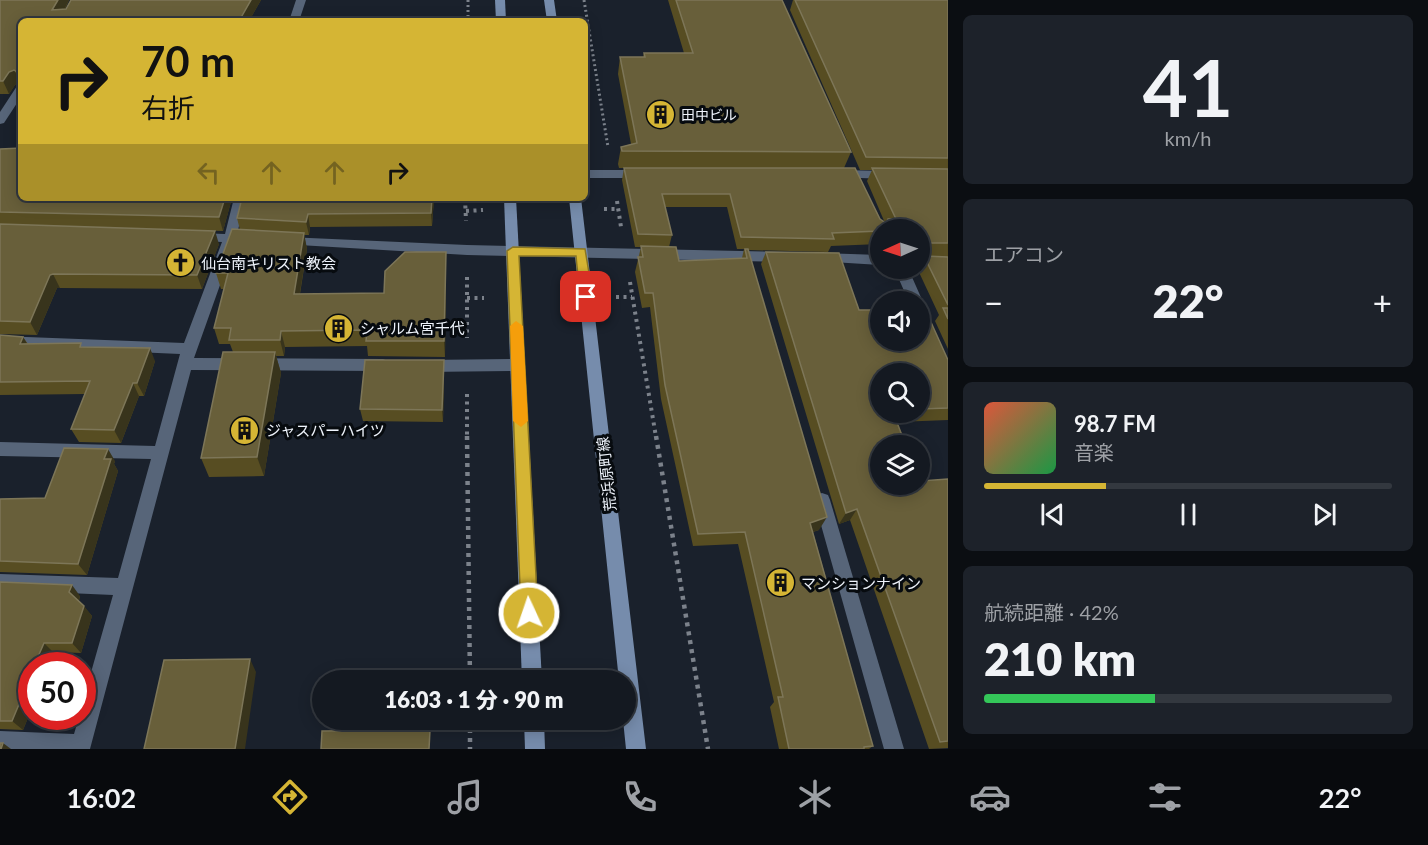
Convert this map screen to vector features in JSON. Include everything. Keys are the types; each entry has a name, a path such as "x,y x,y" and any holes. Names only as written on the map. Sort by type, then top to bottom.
{"main road":[{"path":"500,0 501,18"},
{"path":"549,0 552,18"},
{"path":"510,201 532,670"},
{"name":"荒浜原町線","path":"576,201 636,749"},
{"path":"535,730 536,749"}],"street":[{"path":"295,18 301,0"},
{"path":"0,121 18,93"},
{"path":"588,174 659,174"},
{"path":"820,174 901,175"},
{"path":"0,741 81,746 187,356 230,238 239,201"},
{"path":"184,237 467,250 870,261"},
{"path":"750,256 756,279"},
{"path":"0,341 187,356 466,367 518,365"},
{"path":"0,449 161,453"},
{"path":"817,485 894,749"},
{"path":"0,582 124,587"}],"path":[{"path":"468,0 468,18"},
{"path":"584,0 587,18"},
{"path":"588,24 621,229"},
{"path":"465,201 470,670"},
{"path":"466,211 486,210"},
{"path":"628,274 708,749"},
{"path":"609,297 632,297"},
{"path":"467,298 490,298"},
{"path":"470,730 470,749"}],"building":[{"path":"0,0 58,0 52,10 66,9 71,0 251,0 241,18 18,18 18,81 17,72 14,70 9,72 3,81 0,81"},
{"path":"676,0 782,0 851,152 622,151 621,147 637,143 620,57 645,57 644,53 693,53"},
{"path":"795,0 948,0 948,158 866,157"},
{"path":"18,148 18,201 224,201 219,217 0,212 0,149"},
{"path":"624,168 855,168 880,219 870,219 870,231 832,233 834,239 741,237 730,194 662,194 672,235 638,234"},
{"path":"872,168 948,169 948,243 930,243 930,219 896,219"},
{"path":"241,201 432,201 431,213 308,214 306,222 237,218"},
{"path":"0,224 215,231 197,275 50,275 30,322 0,321"},
{"path":"232,229 304,233 294,294 384,293 385,271 405,252 446,252 444,341 366,341 367,330 281,331 280,340 229,340 231,328 214,328 228,273 216,273"},
{"path":"641,246 676,247 679,261 747,258 745,249 748,249 827,517 810,523 873,746 864,747 864,749 789,749 778,697 783,697 745,532 698,534 665,385 653,293 645,293 638,257 643,257"},
{"path":"766,252 839,253 859,310 870,310 870,351 930,351 930,320 948,360 948,408 930,409 930,363 870,363 870,423 897,423 902,435 870,435 870,495 930,495 930,480 948,479 948,741 940,742 857,509 846,513"},
{"path":"930,256 948,257 948,305 930,268"},
{"path":"943,308 948,308 948,319"},
{"path":"0,335 23,337 20,344 81,343 80,347 150,348 137,383 133,383 114,430 71,429 90,381 0,382"},
{"path":"223,352 275,352 257,457 201,458"},
{"path":"365,360 444,360 442,410 360,409"},
{"path":"64,448 108,449 104,459 111,459 78,564 0,561 0,499 45,498"},
{"path":"0,582 72,585 69,592 84,606 72,643 44,643 40,652 18,652 18,707 12,721 0,721"},
{"path":"250,659 235,749 144,749 164,660"},
{"path":"430,730 429,749 321,749 322,731"}],"slow traffic":[{"path":"516,326 521,421"}],"place":[{"name":"田中ビル","path":"660,114"},
{"name":"仙台南キリスト教会","path":"180,263"},
{"name":"シャルム宮千代","path":"339,328"},
{"name":"ジャスパーハイツ","path":"245,430"},
{"name":"マンションナイン","path":"780,583"}],"route":[{"path":"529,613 513,251 581,252 586,297"}]}
